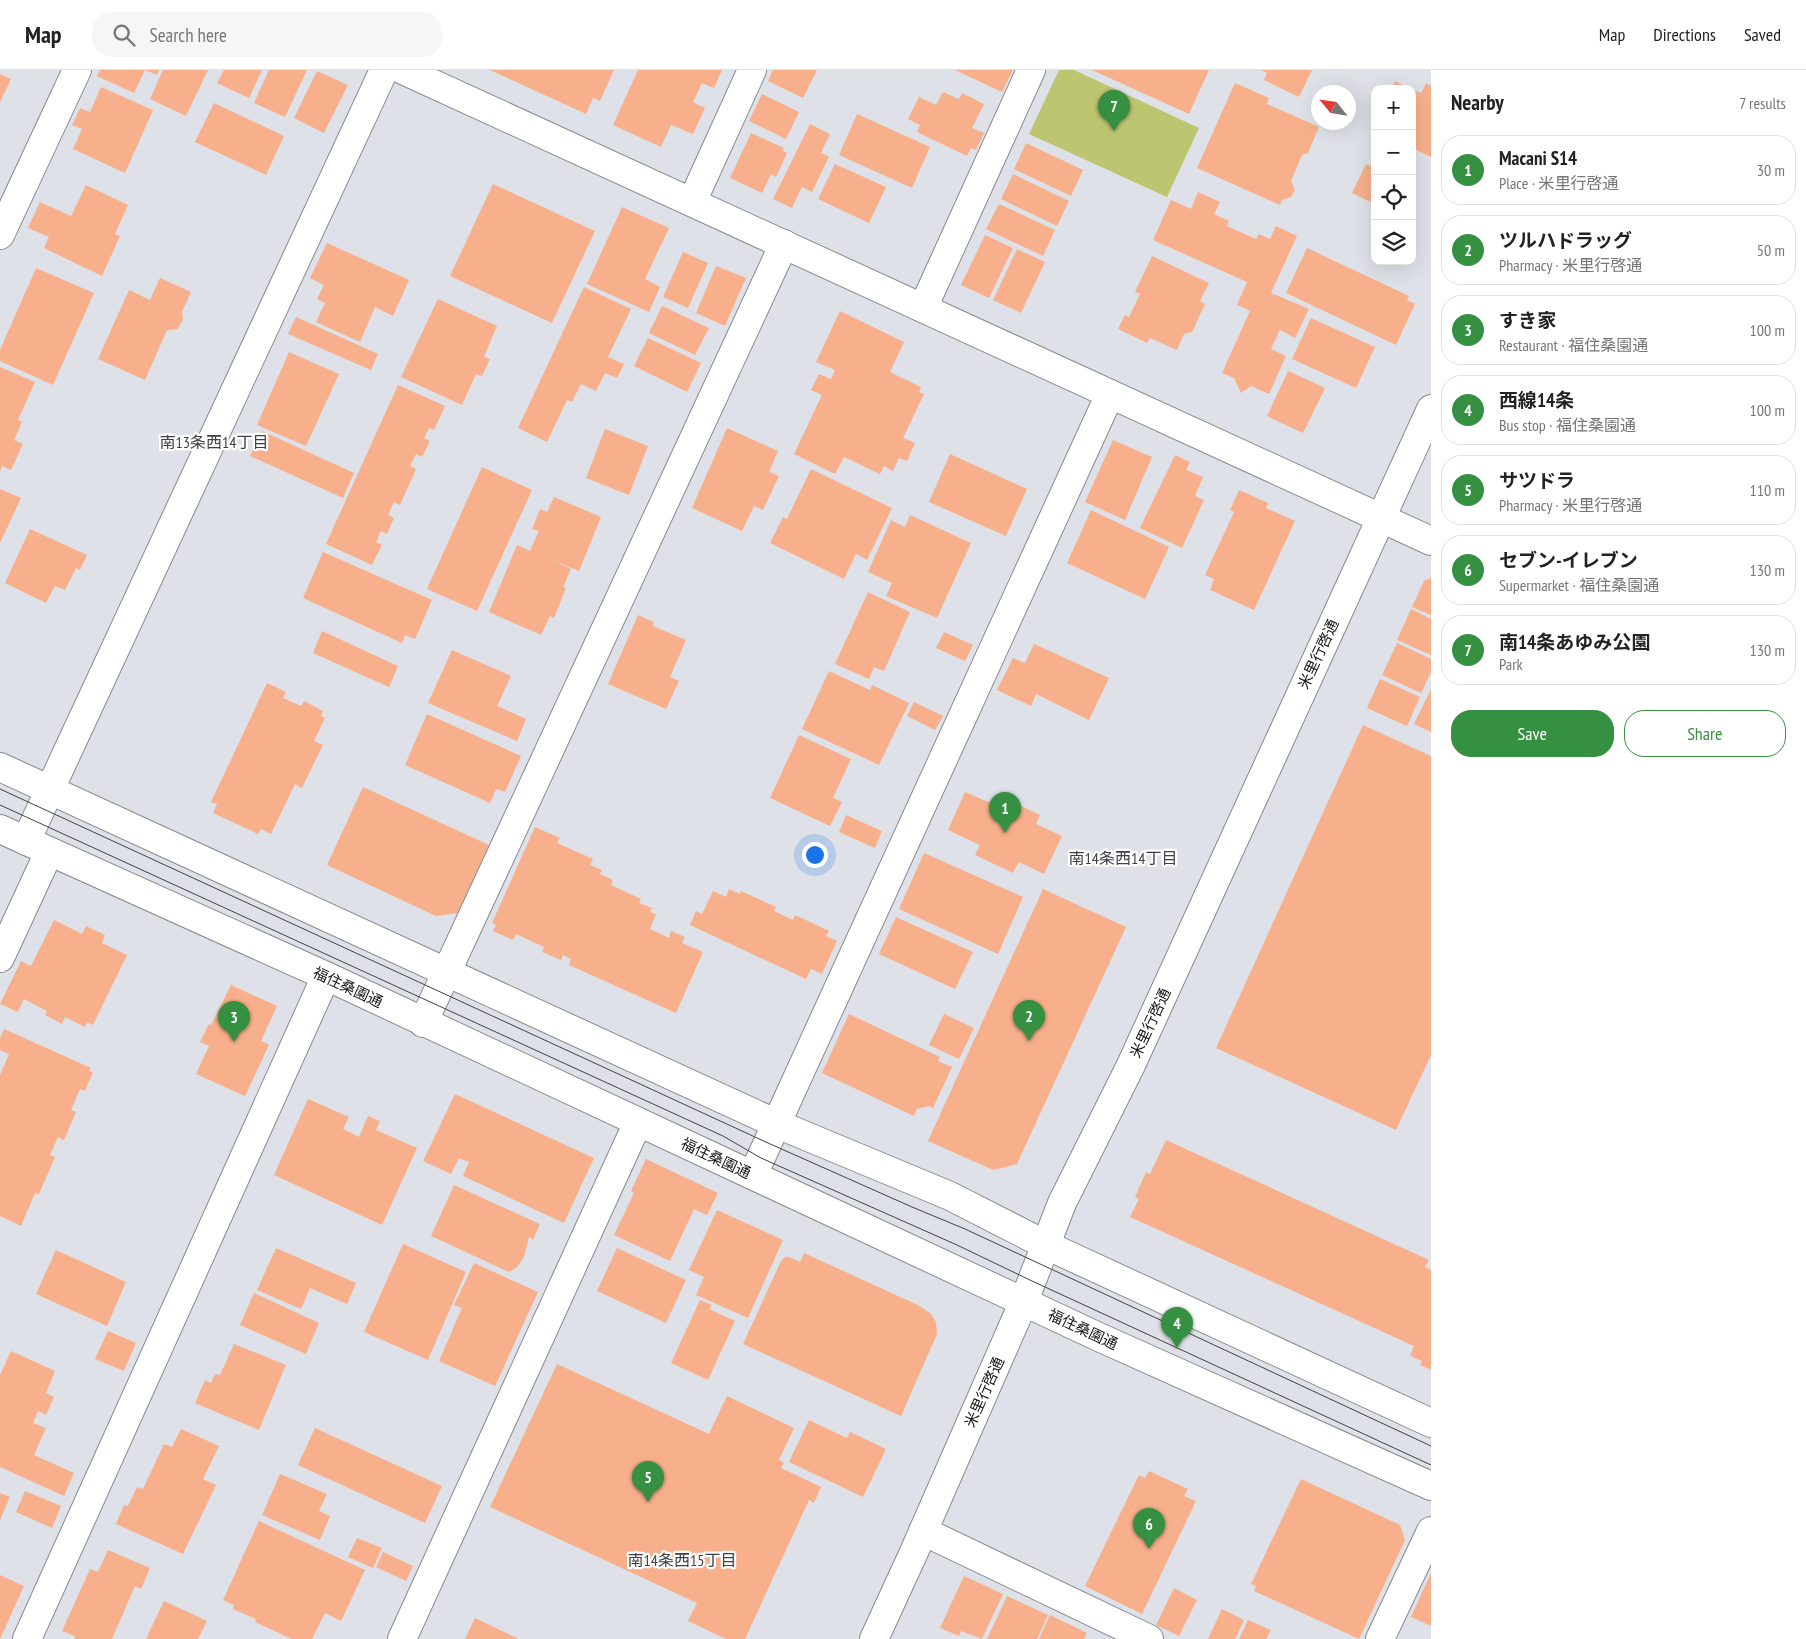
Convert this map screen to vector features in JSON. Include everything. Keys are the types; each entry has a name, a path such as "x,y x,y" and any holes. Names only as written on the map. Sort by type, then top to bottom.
{"street":[{"path":"0,236 77,70"},
{"path":"0,958 38,847 50,789 384,70"},
{"path":"403,70 1431,541"},
{"path":"692,202 752,70"},
{"path":"923,308 1031,70"},
{"path":"423,1022 784,244"},
{"path":"753,1175 1110,394"},
{"name":"米里行啓通","path":"874,1639 1024,1301 1062,1204 1131,1064 1431,409"},
{"path":"0,767 777,1124 950,1196 1046,1245 1431,1424"},
{"name":"福住桑園通","path":"0,829 326,976 1121,1347 1431,1486"},
{"path":"27,1639 326,976"},
{"path":"402,1639 638,1122"},
{"path":"923,1531 1149,1639"},
{"path":"1380,1639 1431,1531"}],"green space":[{"path":"1059,70 1074,70 1199,128 1167,197 1029,134"}],"building":[{"path":"100,70 145,70 134,93 97,76"},
{"path":"145,70 159,70 157,75"},
{"path":"163,70 208,70 186,116 150,99"},
{"path":"224,70 262,70 249,98 217,83"},
{"path":"269,70 307,70 285,117 254,103"},
{"path":"490,70 614,70 600,101 593,98 586,114"},
{"path":"638,70 722,70 714,88 702,83 693,102 705,108 693,134 671,125 661,147 613,125"},
{"path":"773,70 817,70 803,98 768,81"},
{"path":"955,70 1013,70 1002,92"},
{"path":"1092,70 1209,70 1189,114"},
{"path":"1261,70 1312,70 1299,97 1264,80 1267,73"},
{"path":"317,71 348,85 324,133 294,118"},
{"path":"0,74 11,79 0,102"},
{"path":"1395,81 1403,85 1394,85"},
{"path":"1235,83 1269,98 1267,104 1311,123 1311,130 1318,130 1308,153 1302,155 1291,181 1295,190 1291,197 1282,200 1280,205 1197,168"},
{"path":"1426,83 1431,86 1431,157 1416,150 1416,91 1421,93"},
{"path":"101,87 153,110 125,173 73,149 82,129 72,125 80,108 90,112"},
{"path":"943,92 959,99 962,93 984,104 972,128 984,133 976,150 971,148 967,156 917,132 920,125 908,119 919,97 936,105"},
{"path":"762,94 799,112 786,139 749,121"},
{"path":"214,103 284,136 266,175 195,142"},
{"path":"857,114 930,147 912,188 839,155"},
{"path":"810,124 830,134 821,153 829,157 812,192 802,187 792,208 773,199"},
{"path":"751,133 784,148 783,151 787,153 776,177 771,174 762,193 730,178"},
{"path":"1026,143 1083,170 1071,196 1014,169"},
{"path":"835,164 886,187 869,223 818,199"},
{"path":"1366,164 1371,166 1371,202 1352,193"},
{"path":"1013,174 1069,201 1057,226 1001,199"},
{"path":"493,184 595,231 552,323 450,276"},
{"path":"86,185 128,205 115,234 120,236 102,276 44,248 49,237 28,228 40,202 71,216"},
{"path":"1198,192 1220,202 1214,214 1229,221 1227,226 1256,239 1259,234 1270,239 1276,226 1297,236 1271,293 1309,309 1295,338 1280,330 1271,349 1286,356 1269,394 1251,386 1241,393 1234,378 1222,373 1250,311 1237,305 1247,282 1153,240 1171,200 1191,209"},
{"path":"999,204 1055,230 1043,256 986,229"},
{"path":"622,207 669,228 645,279 660,287 649,312 587,284"},
{"path":"985,235 1013,248 989,298 961,285"},
{"path":"327,243 409,280 393,316 375,307 360,342 316,322 325,303 317,299 324,285 310,278"},
{"path":"1307,248 1409,296 1407,300 1415,304 1396,345 1286,293"},
{"path":"1017,249 1045,262 1021,313 993,300"},
{"path":"683,252 708,263 688,308 663,297"},
{"path":"1152,256 1209,283 1200,301 1205,304 1192,332 1184,334 1177,350 1150,338 1147,343 1118,329 1125,315 1129,317 1140,294 1135,292"},
{"path":"716,266 746,278 725,326 696,313"},
{"path":"36,268 94,293 53,385 0,361 0,350"},
{"path":"160,278 191,292 182,312 183,319 178,329 167,330 145,380 98,359 129,290 150,300"},
{"path":"584,287 631,309 608,357 624,364 617,378 605,373 596,391 581,384 572,402 567,400 547,442 518,428"},
{"path":"438,299 497,326 484,357 490,359 482,376 476,374 462,405 401,377"},
{"path":"662,306 709,328 695,355 649,333"},
{"path":"840,311 904,342 890,372 921,387 919,392 924,394 903,438 915,443 907,461 899,458 893,471 884,466 880,474 844,457 835,474 794,454 822,395 811,390 819,374 831,379 835,370 816,362"},
{"path":"296,317 378,354 371,370 288,334"},
{"path":"1311,318 1375,347 1356,388 1292,359"},
{"path":"648,338 701,363 687,392 634,366"},
{"path":"289,352 339,374 306,446 257,425"},
{"path":"0,367 35,382 18,420 22,422 14,440 23,444 11,470 2,466 0,472"},
{"path":"1288,371 1325,388 1303,433 1267,416"},
{"path":"398,385 445,406 434,430 429,428 424,438 430,441 422,457 416,454 410,466 416,469 400,505 394,502 388,515 394,518 387,534 381,531 376,542 382,545 372,565 326,544"},
{"path":"727,428 778,451 769,472 779,476 763,510 754,506 742,531 692,508"},
{"path":"605,429 648,446 629,495 586,478"},
{"path":"262,431 354,473 343,498 250,456"},
{"path":"1113,440 1152,457 1125,520 1085,502"},
{"path":"950,454 1027,489 1006,536 929,502"},
{"path":"1175,455 1190,462 1186,470 1203,477 1195,496 1204,500 1182,548 1140,528"},
{"path":"482,467 532,490 477,611 427,589"},
{"path":"811,469 892,508 867,560 856,554 844,579 770,543 783,517 787,519"},
{"path":"0,489 21,498 0,543"},
{"path":"1239,490 1268,503 1266,508 1295,521 1254,610 1210,590 1214,579 1205,575 1234,512 1230,510"},
{"path":"554,497 601,517 579,571 552,560 571,569 563,587 566,588 554,618 550,616 541,635 489,612 517,545 530,551 539,531 532,529 540,509 547,512"},
{"path":"1091,510 1169,547 1145,599 1067,563"},
{"path":"910,515 971,543 937,618 886,596 892,583 868,572 891,520 905,527"},
{"path":"30,529 87,555 80,570 76,568 65,590 55,586 46,603 5,583"},
{"path":"323,552 432,600 415,639 405,635 402,643 303,598"},
{"path":"1431,578 1431,615 1412,607 1424,581"},
{"path":"868,592 910,612 884,671 874,667 869,679 835,664"},
{"path":"1411,609 1431,619 1431,655 1397,640"},
{"path":"638,615 654,622 653,626 686,640 670,677 679,681 666,709 608,684"},
{"path":"322,631 398,666 389,687 313,653"},
{"path":"944,632 973,645 965,661 936,648"},
{"path":"1397,643 1431,659 1431,672 1421,693 1382,675"},
{"path":"1034,644 1109,678 1089,720 1036,694 1031,706 997,690 1013,658 1025,663"},
{"path":"452,650 511,676 497,706 526,719 517,741 428,703"},
{"path":"829,671 870,690 872,685 909,703 879,765 802,729"},
{"path":"1380,679 1420,697 1407,726 1367,708"},
{"path":"267,683 286,692 283,698 301,706 304,701 323,711 321,716 325,718 314,741 323,745 302,788 295,784 271,834 261,829 258,834 213,813 217,804 211,802"},
{"path":"1431,689 1431,732 1414,724"},
{"path":"914,702 943,716 935,730 907,716"},
{"path":"427,714 521,756 505,792 496,789 490,803 405,765"},
{"path":"1363,725 1431,756 1431,1055 1396,1130 1216,1048"},
{"path":"799,735 851,759 833,798 842,802 830,826 770,798"},
{"path":"363,787 489,845 458,913 436,916 327,865"},
{"path":"965,792 1002,808 1006,799 1040,815 1036,824 1062,836 1044,874 1019,862 1013,873 975,855 980,845 948,830"},
{"path":"846,815 882,831 875,848 839,832"},
{"path":"535,827 560,838 557,843 593,859 590,865 602,870 600,874 613,880 611,885 641,899 639,903 652,908 650,912 656,914 650,929 669,938 671,931 685,937 682,943 703,952 676,1013 569,965 571,959 563,955 561,960 542,952 544,947 516,934 513,940 493,931 496,925 492,923"},
{"path":"924,853 1023,897 998,954 899,909"},
{"path":"729,889 740,894 741,891 776,907 774,911 793,920 795,915 829,931 826,936 837,941 822,974 811,969 806,979 690,925 696,911 702,914 713,891 726,897"},
{"path":"1043,889 1126,927 1017,1164 993,1170 928,1141"},
{"path":"896,917 973,952 955,989 879,954"},
{"path":"54,920 82,934 86,926 105,935 102,943 127,955 93,1025 87,1022 85,1027 65,1017 62,1024 45,1015 47,1011 24,999 18,1012 0,1004 21,961 31,966"},
{"path":"231,985 277,1006 261,1041 269,1045 245,1096 196,1074 209,1046 200,1042 209,1024 211,1025"},
{"path":"849,1014 940,1057 938,1061 952,1067 933,1108 929,1106 917,1109 914,1116 822,1073"},
{"path":"944,1014 974,1028 959,1059 929,1045"},
{"path":"4,1029 91,1068 89,1071 93,1072 85,1091 80,1089 71,1110 76,1112 64,1140 58,1137 50,1155 55,1157 39,1194 35,1193 21,1226 0,1216 0,1075 9,1054 0,1050 0,1038"},
{"path":"455,1094 594,1158 564,1223 463,1176 469,1162 459,1158 451,1174 423,1161"},
{"path":"308,1099 349,1117 343,1129 359,1137 368,1116 380,1121 376,1130 417,1148 382,1225 274,1175"},
{"path":"1166,1140 1429,1260 1425,1267 1431,1270 1431,1370 1420,1365 1422,1361 1410,1356 1414,1346 1130,1217 1139,1199 1135,1197 1146,1172 1150,1174"},
{"path":"646,1159 718,1193 707,1215 694,1209 670,1261 614,1235 634,1193 631,1191"},
{"path":"454,1185 540,1224 533,1240 529,1237 524,1257 517,1267 509,1272 431,1236"},
{"path":"717,1210 783,1240 748,1318 696,1295 704,1277 689,1270"},
{"path":"403,1244 466,1272 428,1360 364,1332"},
{"path":"276,1248 356,1283 347,1304 310,1288 301,1309 257,1290"},
{"path":"617,1248 686,1280 666,1323 597,1291"},
{"path":"56,1250 126,1282 107,1326 36,1294"},
{"path":"804,1253 920,1306 931,1314 936,1322 937,1334 901,1416 743,1344 781,1261 785,1257 789,1257 800,1262"},
{"path":"474,1263 538,1292 495,1386 439,1361 462,1308 454,1305"},
{"path":"254,1293 319,1323 306,1354 240,1325"},
{"path":"700,1300 712,1305 709,1309 735,1321 708,1380 671,1363"},
{"path":"108,1331 136,1343 124,1371 95,1359"},
{"path":"234,1344 286,1365 259,1430 195,1403 205,1380 211,1383 215,1374 220,1375"},
{"path":"11,1351 55,1371 46,1393 54,1397 46,1415 38,1411 33,1423 46,1428 34,1455 74,1473 64,1496 0,1467 0,1375"},
{"path":"557,1364 709,1434 727,1396 794,1428 779,1460 784,1463 781,1468 821,1487 814,1503 809,1500 745,1639 726,1639 688,1621 697,1603 490,1507"},
{"path":"809,1420 847,1438 850,1432 886,1449 863,1497 789,1462"},
{"path":"315,1428 442,1486 425,1523 298,1465"},
{"path":"181,1429 219,1446 203,1479 216,1485 183,1554 116,1524 124,1505 128,1506 137,1487 143,1489 164,1444 172,1447"},
{"path":"1149,1471 1188,1489 1184,1496 1196,1501 1142,1614 1085,1586 1139,1475 1145,1478"},
{"path":"280,1474 327,1494 319,1511 330,1516 320,1540 262,1515"},
{"path":"1301,1479 1400,1525 1405,1540 1359,1639 1254,1591 1256,1586 1251,1584"},
{"path":"25,1491 61,1506 52,1528 16,1512"},
{"path":"0,1493 10,1497 0,1520"},
{"path":"259,1521 365,1570 341,1621 325,1613 312,1639 292,1639 255,1622 256,1619 233,1609 234,1605 223,1600"},
{"path":"357,1538 382,1548 373,1568 348,1557"},
{"path":"108,1550 150,1568 141,1589 135,1586 112,1639 74,1639 75,1636 62,1631 90,1569 98,1572"},
{"path":"383,1552 413,1566 406,1581 376,1567"},
{"path":"1431,1573 1431,1626 1411,1617"},
{"path":"0,1575 24,1586 0,1639"},
{"path":"964,1576 1003,1594 982,1639 961,1631 959,1636 940,1628"},
{"path":"1174,1588 1197,1600 1179,1636 1156,1625"},
{"path":"1007,1596 1048,1615 1037,1639 987,1639"},
{"path":"164,1601 207,1621 198,1639 146,1639"},
{"path":"1222,1609 1244,1620 1235,1639 1208,1639"},
{"path":"1050,1615 1087,1633 1084,1639 1039,1639"},
{"path":"475,1618 519,1639 465,1639"},
{"path":"1248,1620 1271,1630 1266,1639 1239,1639"}],"tram line":[{"path":"0,789 768,1143 965,1229 1431,1446"},
{"path":"0,805 723,1136 761,1158 957,1245 1431,1465"}],"place":[{"name":"南14条あゆみ公園","path":"1114,131"},
{"name":"Macani S14","path":"1005,833"},
{"name":"ツルハドラッグ","path":"1029,1041"},
{"name":"すき家","path":"234,1042"},
{"name":"西線14条","path":"1177,1348"},
{"name":"サツドラ","path":"648,1502"},
{"name":"セブン-イレブン","path":"1149,1549"}],"district":[{"name":"南13条西14丁目","path":"214,442"},
{"name":"南14条西14丁目","path":"1123,858"},
{"name":"南14条西15丁目","path":"682,1560"}]}
